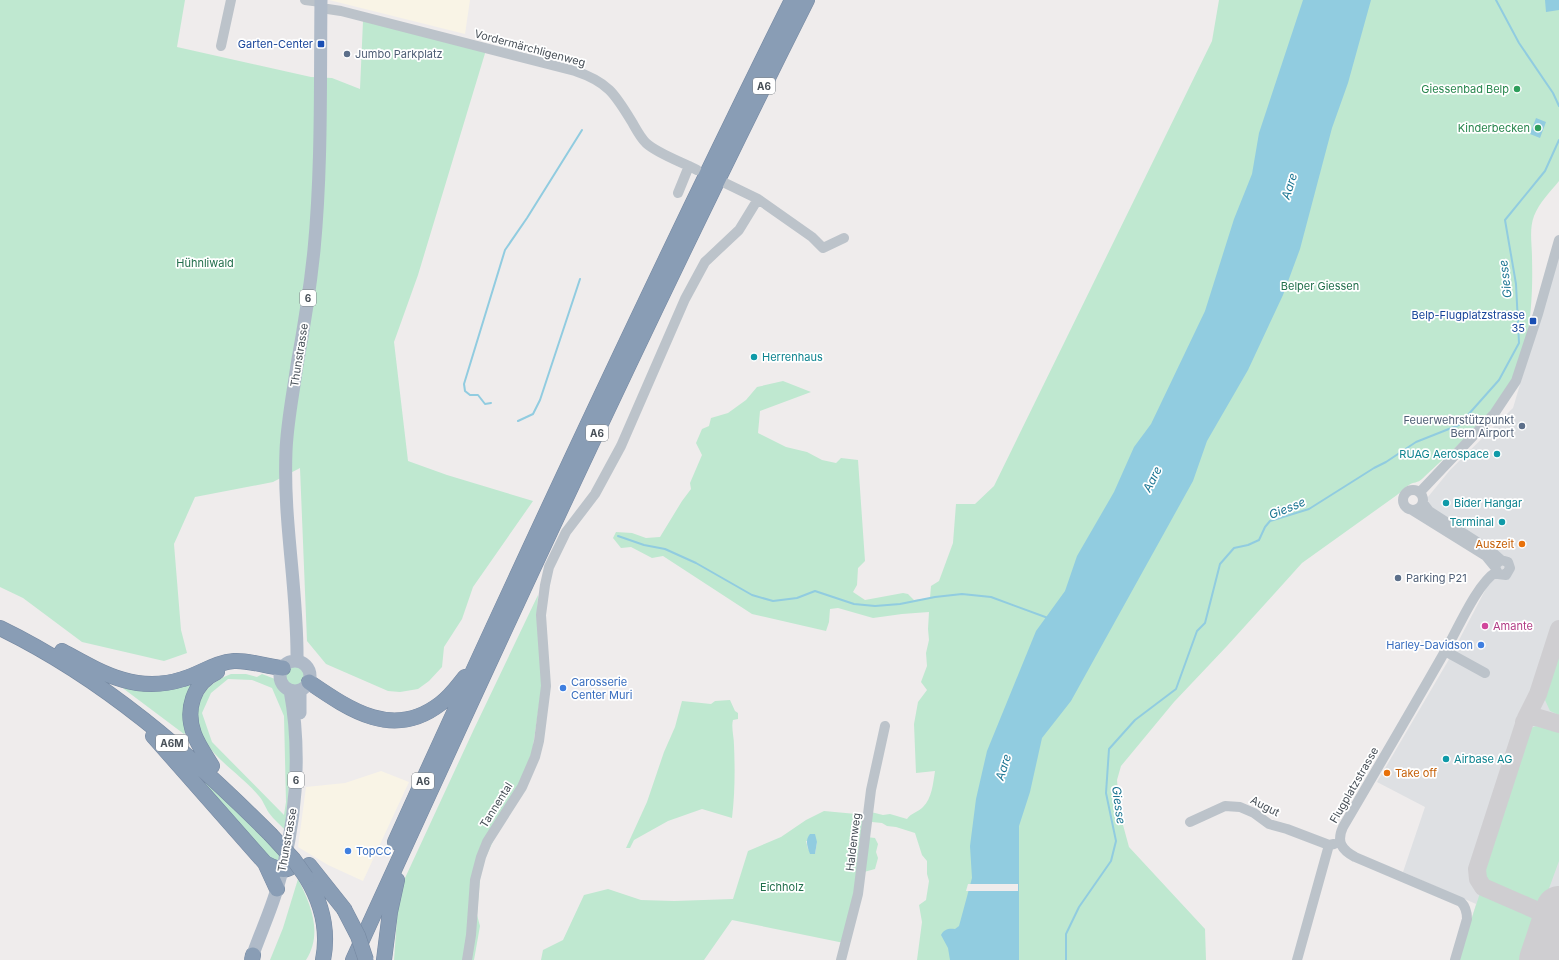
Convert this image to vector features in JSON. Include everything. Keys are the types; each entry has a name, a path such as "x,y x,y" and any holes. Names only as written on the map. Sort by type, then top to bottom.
{"highway":[{"name":"A6","path":"342,960 476,664 634,326 792,0"},
{"name":"A6","path":"353,960 645,331 742,130 807,0"},
{"name":"A6M","path":"0,622 67,659 125,696 171,731 212,766 344,909 358,936 366,960"},
{"name":"A6M","path":"0,628 64,663 116,698 157,730 271,829"},
{"path":"38,642 46,642 100,672 117,679 146,684 170,682 233,661 244,661 282,673"},
{"path":"64,663 79,677 111,699 140,724 265,863 277,889"},
{"path":"300,688 344,705 364,715 380,719 397,720 421,715 441,704 476,664"},
{"path":"212,766 194,736 191,727 190,707 198,688 204,680 223,669 234,667 282,673"},
{"path":"384,960 393,896 399,876 412,845 418,819"},
{"path":"265,863 287,868"},
{"name":"A6M","path":"308,871 324,920 325,944 323,960"}],"main road":[{"name":"Thunstrasse","path":"297,661 296,611 287,522 286,451 291,402 308,298 315,233 321,83 321,3"},
{"path":"297,661 302,662 310,673 300,688 284,686 282,673 289,662 297,661"},
{"name":"Thunstrasse","path":"254,959 276,916 287,868 296,774 294,724 300,688"},
{"name":"Thunstrasse","path":"254,959 277,889 287,868"}],"street":[{"path":"220,46 231,0"},
{"name":"Vordermärchligenweg","path":"305,0 321,3 348,13 567,70 592,78 607,87 615,95 645,142 658,151 693,168 678,194"},
{"path":"725,183 758,199 812,237 823,248 844,238"},
{"name":"Tannental","path":"467,960 471,935 475,880 481,856 487,842 522,787 535,756 541,726 546,686 541,621 543,598 548,572 566,532 600,485 622,446 685,299 700,270 708,259 743,225 758,199"},
{"path":"1420,492 1494,414 1516,381 1538,314 1559,240"},
{"path":"1412,510 1419,509 1423,503 1423,496 1416,490 1410,491 1404,497 1405,505 1412,510 1486,556 1497,567"},
{"path":"1423,503 1429,511 1491,551 1497,567"},
{"name":"Flugplatzstrasse","path":"1340,844 1340,836 1343,827 1474,598 1497,567"},
{"path":"1445,651 1485,673"},
{"name":"Haldenweg","path":"841,960 858,894 871,790 885,726"},
{"name":"Augut","path":"1190,822 1225,806 1236,806 1254,813 1269,824 1287,829 1329,845"},
{"path":"1296,960 1329,845 1340,844 1355,857 1461,902 1465,906 1467,919 1455,960"}],"shaded area":[{"path":"329,0 470,0 465,34"},
{"path":"1559,253 1559,960 1459,960 1476,904 1403,872 1425,807 1377,782 1448,661 1501,560 1423,503 1450,470 1513,408"},
{"path":"381,771 409,782 363,881 328,865 298,847 306,787 345,783"}],"green space":[{"name":"Hühnliwald","path":"0,0 185,0 177,47 311,77 332,78 360,89 363,21 486,50 418,275 394,342 408,461 447,475 533,501 473,587 462,619 444,647 442,667 429,681 418,689 400,692 388,691 326,664 307,641 300,468 273,482 195,497 174,544 181,630 187,653 164,661 82,642 23,598 0,587"},
{"name":"Belper Giessen","path":"1219,0 1559,0 1559,181 1545,198 1532,221 1530,319 1520,364 1506,390 1485,418 1422,479 1412,483 1302,563 1174,702 1121,766 1117,780 1120,814 1129,847 1205,929 1206,960 917,960 922,922 919,905 926,900 929,881 927,874 927,861 922,855 915,833 896,827 887,826 882,823 872,822 870,818 871,812 883,815 890,814 907,819 910,815 923,807 932,790 935,771 916,773 914,724 918,702 927,690 921,682 927,666 926,653 929,640 929,612 873,618 838,608 830,609 829,622 826,631 752,614 663,556 652,558 631,547 621,548 613,538 616,532 632,533 646,538 660,537 691,489 690,483 702,455 696,443 702,429 709,426 711,418 728,413 746,400 757,387 783,381 811,392 760,411 758,433 786,447 807,452 822,460 836,463 841,458 858,460 865,561 858,568 857,585 853,592 865,600 903,593 908,594 914,600 930,598 931,586 939,581 953,543 956,504 975,504 994,486 1212,41"},
{"path":"538,595 537,620 543,678 531,760 481,867 477,915 480,926 474,960 394,960 399,891"},
{"path":"1559,655 1559,715 1550,711 1545,700"},
{"path":"295,665 303,668 306,676 303,684 295,687 287,684 284,676 287,668"},
{"path":"231,674 246,674 257,677 262,674 275,679 285,690 292,738 286,831 271,816 261,799 249,785 216,755 200,732 197,719 201,698 211,685","holes":["228,679 252,680 272,688 284,716 286,802 284,815 212,742 202,713 211,693"]},
{"path":"201,675 189,730 184,734 120,686"},
{"path":"730,700 735,711 738,713 738,719 733,720 732,723 735,772 732,818 702,809 668,821 634,840 630,848 626,848 647,802 664,752 675,727 682,701 711,704 715,701"},
{"path":"1536,726 1559,732 1559,861 1547,894 1540,901 1528,901 1490,885 1484,879 1481,870 1525,732"},
{"path":"172,750 282,853 277,866"},
{"name":"Eichholz","path":"824,811 867,815 866,837 875,838 878,844 876,852 878,858 875,869 864,872 844,943 732,920 704,960 541,960 543,950 563,940 584,895 608,889 641,900 674,901 733,899 748,851 781,837 806,820","holes":["806,841 817,842 815,854 808,849"]},
{"path":"298,879 311,909 313,919 314,940 311,950 306,960 270,960 283,928"},
{"path":"1480,893 1536,918 1536,933 1526,960 1458,960"}],"water":[{"name":"Aare","path":"1303,0 1371,0 1348,83 1332,128 1300,249 1283,295 1248,370 1207,441 1193,481 1071,701 1042,738 1030,792 1019,826 1019,960 950,960 948,948 941,935 945,930 955,929 959,926 972,878 970,846 976,799 987,751 1036,631 1065,591 1077,556 1114,492 1134,447 1151,424 1205,311 1234,219 1252,174 1259,133"},
{"path":"1545,0 1559,0 1559,10 1546,12"},
{"name":"Kinderbecken","path":"1536,118 1546,122 1540,138 1530,134"},
{"path":"810,834 815,834 817,842 815,854 810,854 807,846 807,839"}],"pier":[{"path":"968,884 1018,884 1018,891 966,891"}],"waterway":[{"name":"Giesse","path":"1496,0 1519,43 1553,93 1559,106"},
{"path":"491,403 485,404 478,395 470,395 465,391 464,384 505,250 527,218 582,130"},
{"name":"Giesse","path":"1066,960 1066,934 1079,907 1111,861 1116,841 1106,793 1109,749 1135,720 1176,689 1197,631 1205,623 1220,564 1234,548 1248,545 1259,540 1265,527 1270,521 1309,509 1416,442 1459,425 1499,380 1519,343 1516,284 1505,220 1545,171 1559,140"},
{"path":"518,421 533,414 540,400 580,279"},
{"path":"618,536 644,545 665,549 696,563 752,595 773,601 797,598 815,591 854,604 875,606 900,604 935,597 962,594 991,597 1048,618"}],"taxiway":[{"path":"1546,948 1550,927 1547,918 1538,911 1483,887 1478,879 1477,869 1526,718 1538,694 1559,629"},
{"path":"1524,722 1526,719 1536,717 1559,724"},
{"path":"1538,911 1549,910 1559,903"}],"runway":[{"path":"1542,960 1559,909"}],"place":[{"name":"Garten-Center","path":"321,44"},
{"name":"Jumbo Parkplatz","path":"347,54"},
{"name":"Giessenbad Belp","path":"1517,89"},
{"name":"Kinderbecken","path":"1538,128"},
{"name":"Belp-Flugplatzstrasse 35","path":"1533,321"},
{"name":"Herrenhaus","path":"754,357"},
{"name":"Feuerwehrstützpunkt Bern Airport","path":"1522,426"},
{"name":"RUAG Aerospace","path":"1497,454"},
{"name":"Bider Hangar","path":"1446,503"},
{"name":"Terminal","path":"1502,522"},
{"name":"Auszeit","path":"1522,544"},
{"name":"Parking P21","path":"1398,578"},
{"name":"Amante","path":"1485,626"},
{"name":"Harley-Davidson","path":"1481,645"},
{"name":"Carosserie Center Muri","path":"563,688"},
{"name":"Airbase AG","path":"1446,759"},
{"name":"Take off","path":"1387,773"},
{"name":"TopCC","path":"348,851"}]}
